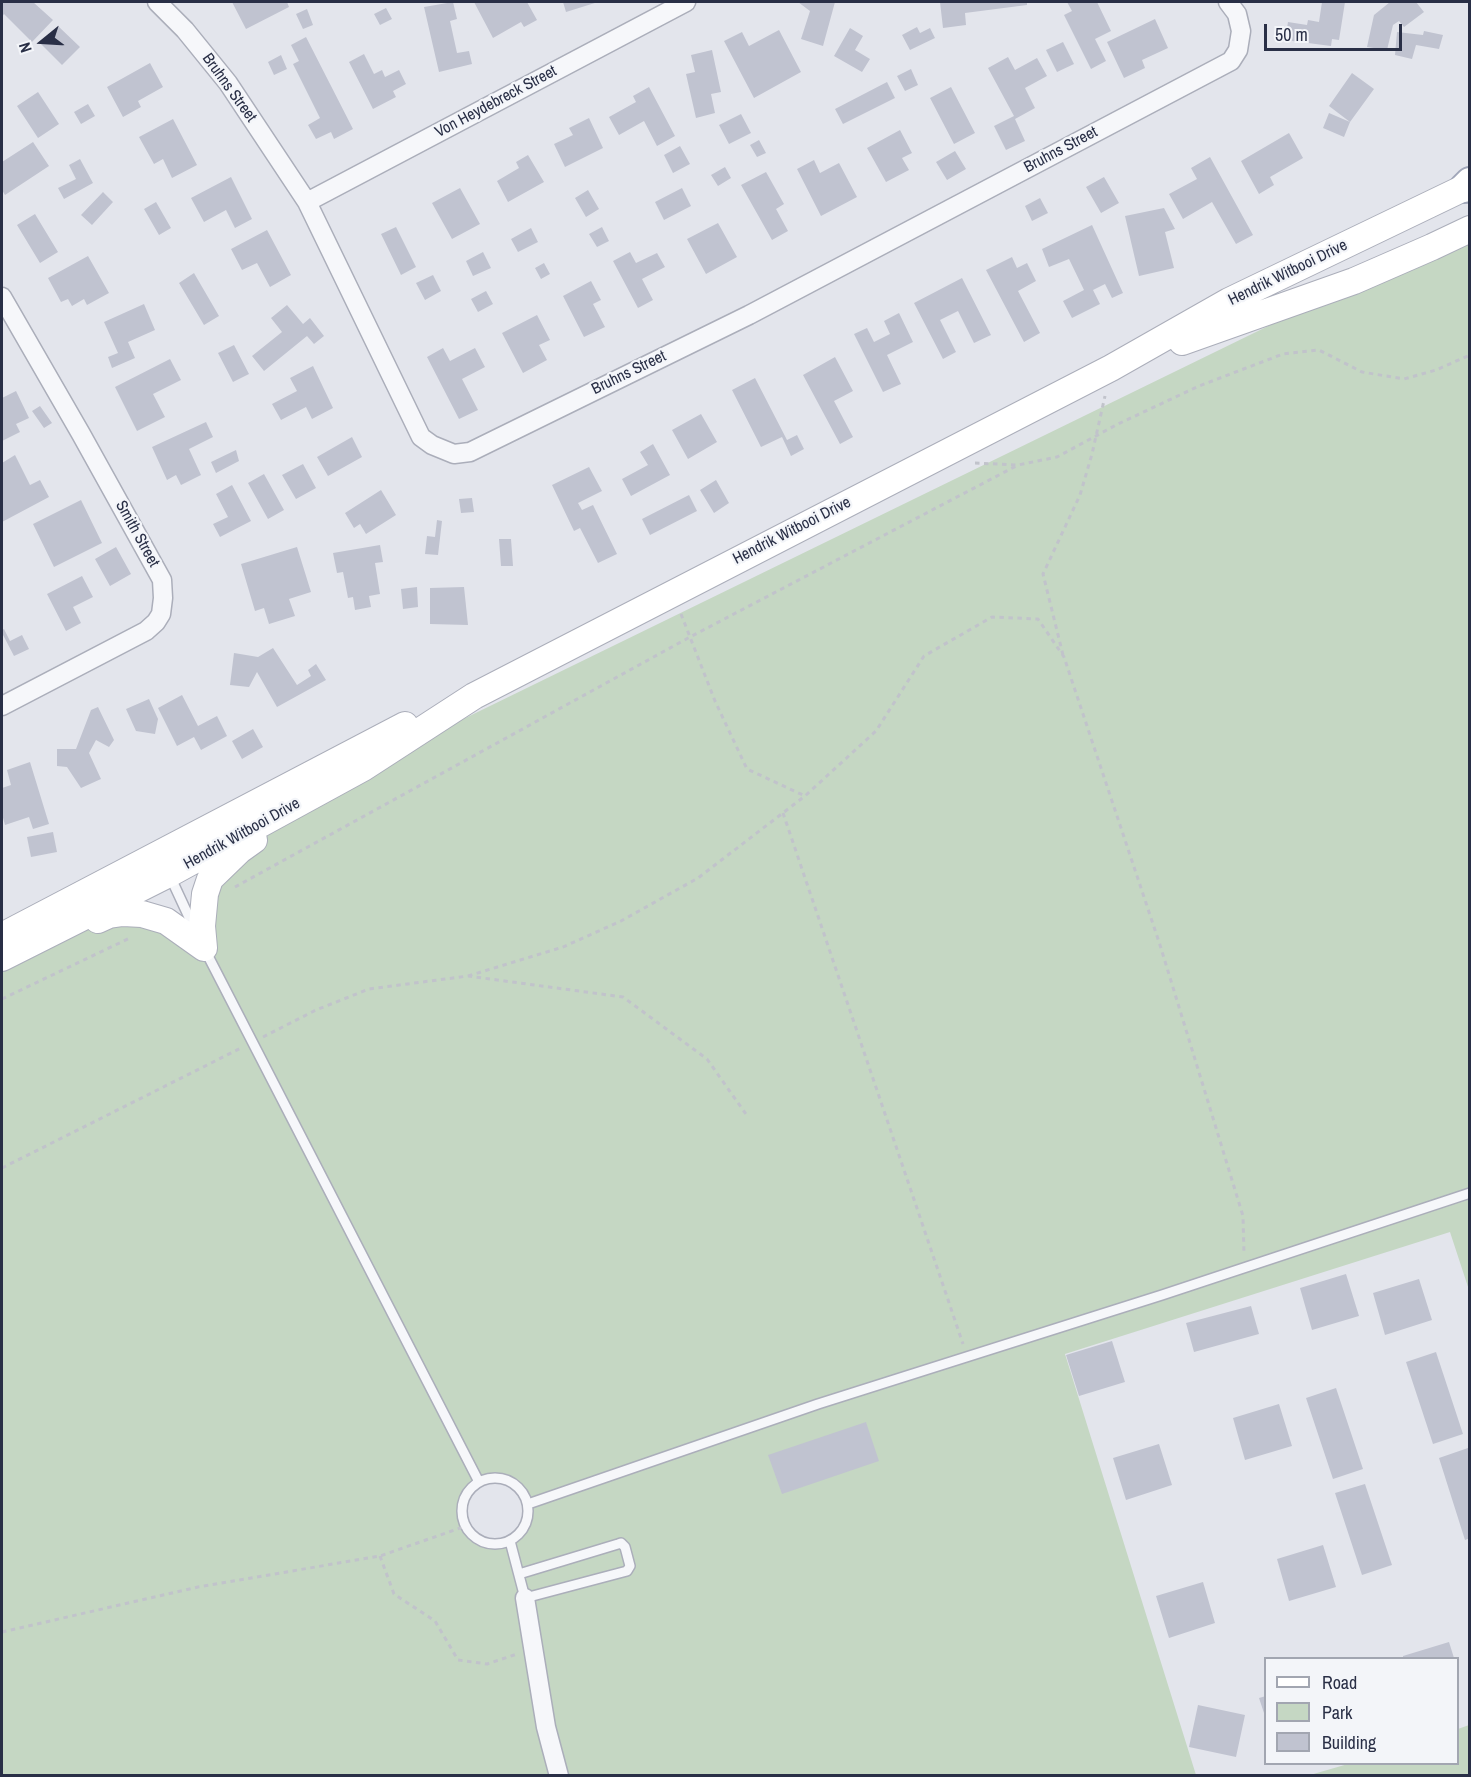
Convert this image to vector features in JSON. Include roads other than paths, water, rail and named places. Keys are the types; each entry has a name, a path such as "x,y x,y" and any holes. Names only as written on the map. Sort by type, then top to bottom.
{"main road":[{"name":"Hendrik Witbooi Drive","path":"2,936 163,864 363,768 474,696 1111,368 1229,301 1468,185"},
{"name":"Hendrik Witbooi Drive","path":"1111,368 1354,281 1470,229"},
{"name":"Hendrik Witbooi Drive","path":"2,958 364,745 427,714 474,696"},
{"path":"204,948 202,926 205,894 210,879 240,850 363,768"},
{"path":"2,964 109,915 123,913 142,914 166,921 204,948"}],"street":[{"name":"Bruhns Street","path":"156,2 185,30 228,83 307,202 421,436 432,445 454,454 470,452 749,315 1231,61 1238,50 1241,31 1237,14 1228,2"},
{"name":"Von Heydebreck Street","path":"307,202 686,2"},
{"name":"Smith Street","path":"2,297 162,580 163,598 161,614 147,631 2,706"},
{"path":"525,1598 546,1727 559,1776"}],"lane":[{"path":"163,864 479,1482"},
{"path":"528,1504 818,1404 1470,1193"},
{"path":"489,1478 509,1480 518,1486 524,1495 528,1504 525,1526 510,1541 500,1544 480,1541 466,1526 462,1517 462,1506 471,1488 479,1482 489,1478"},
{"path":"510,1541 525,1598 627,1571 630,1566 625,1547 621,1543 519,1574"}]}
